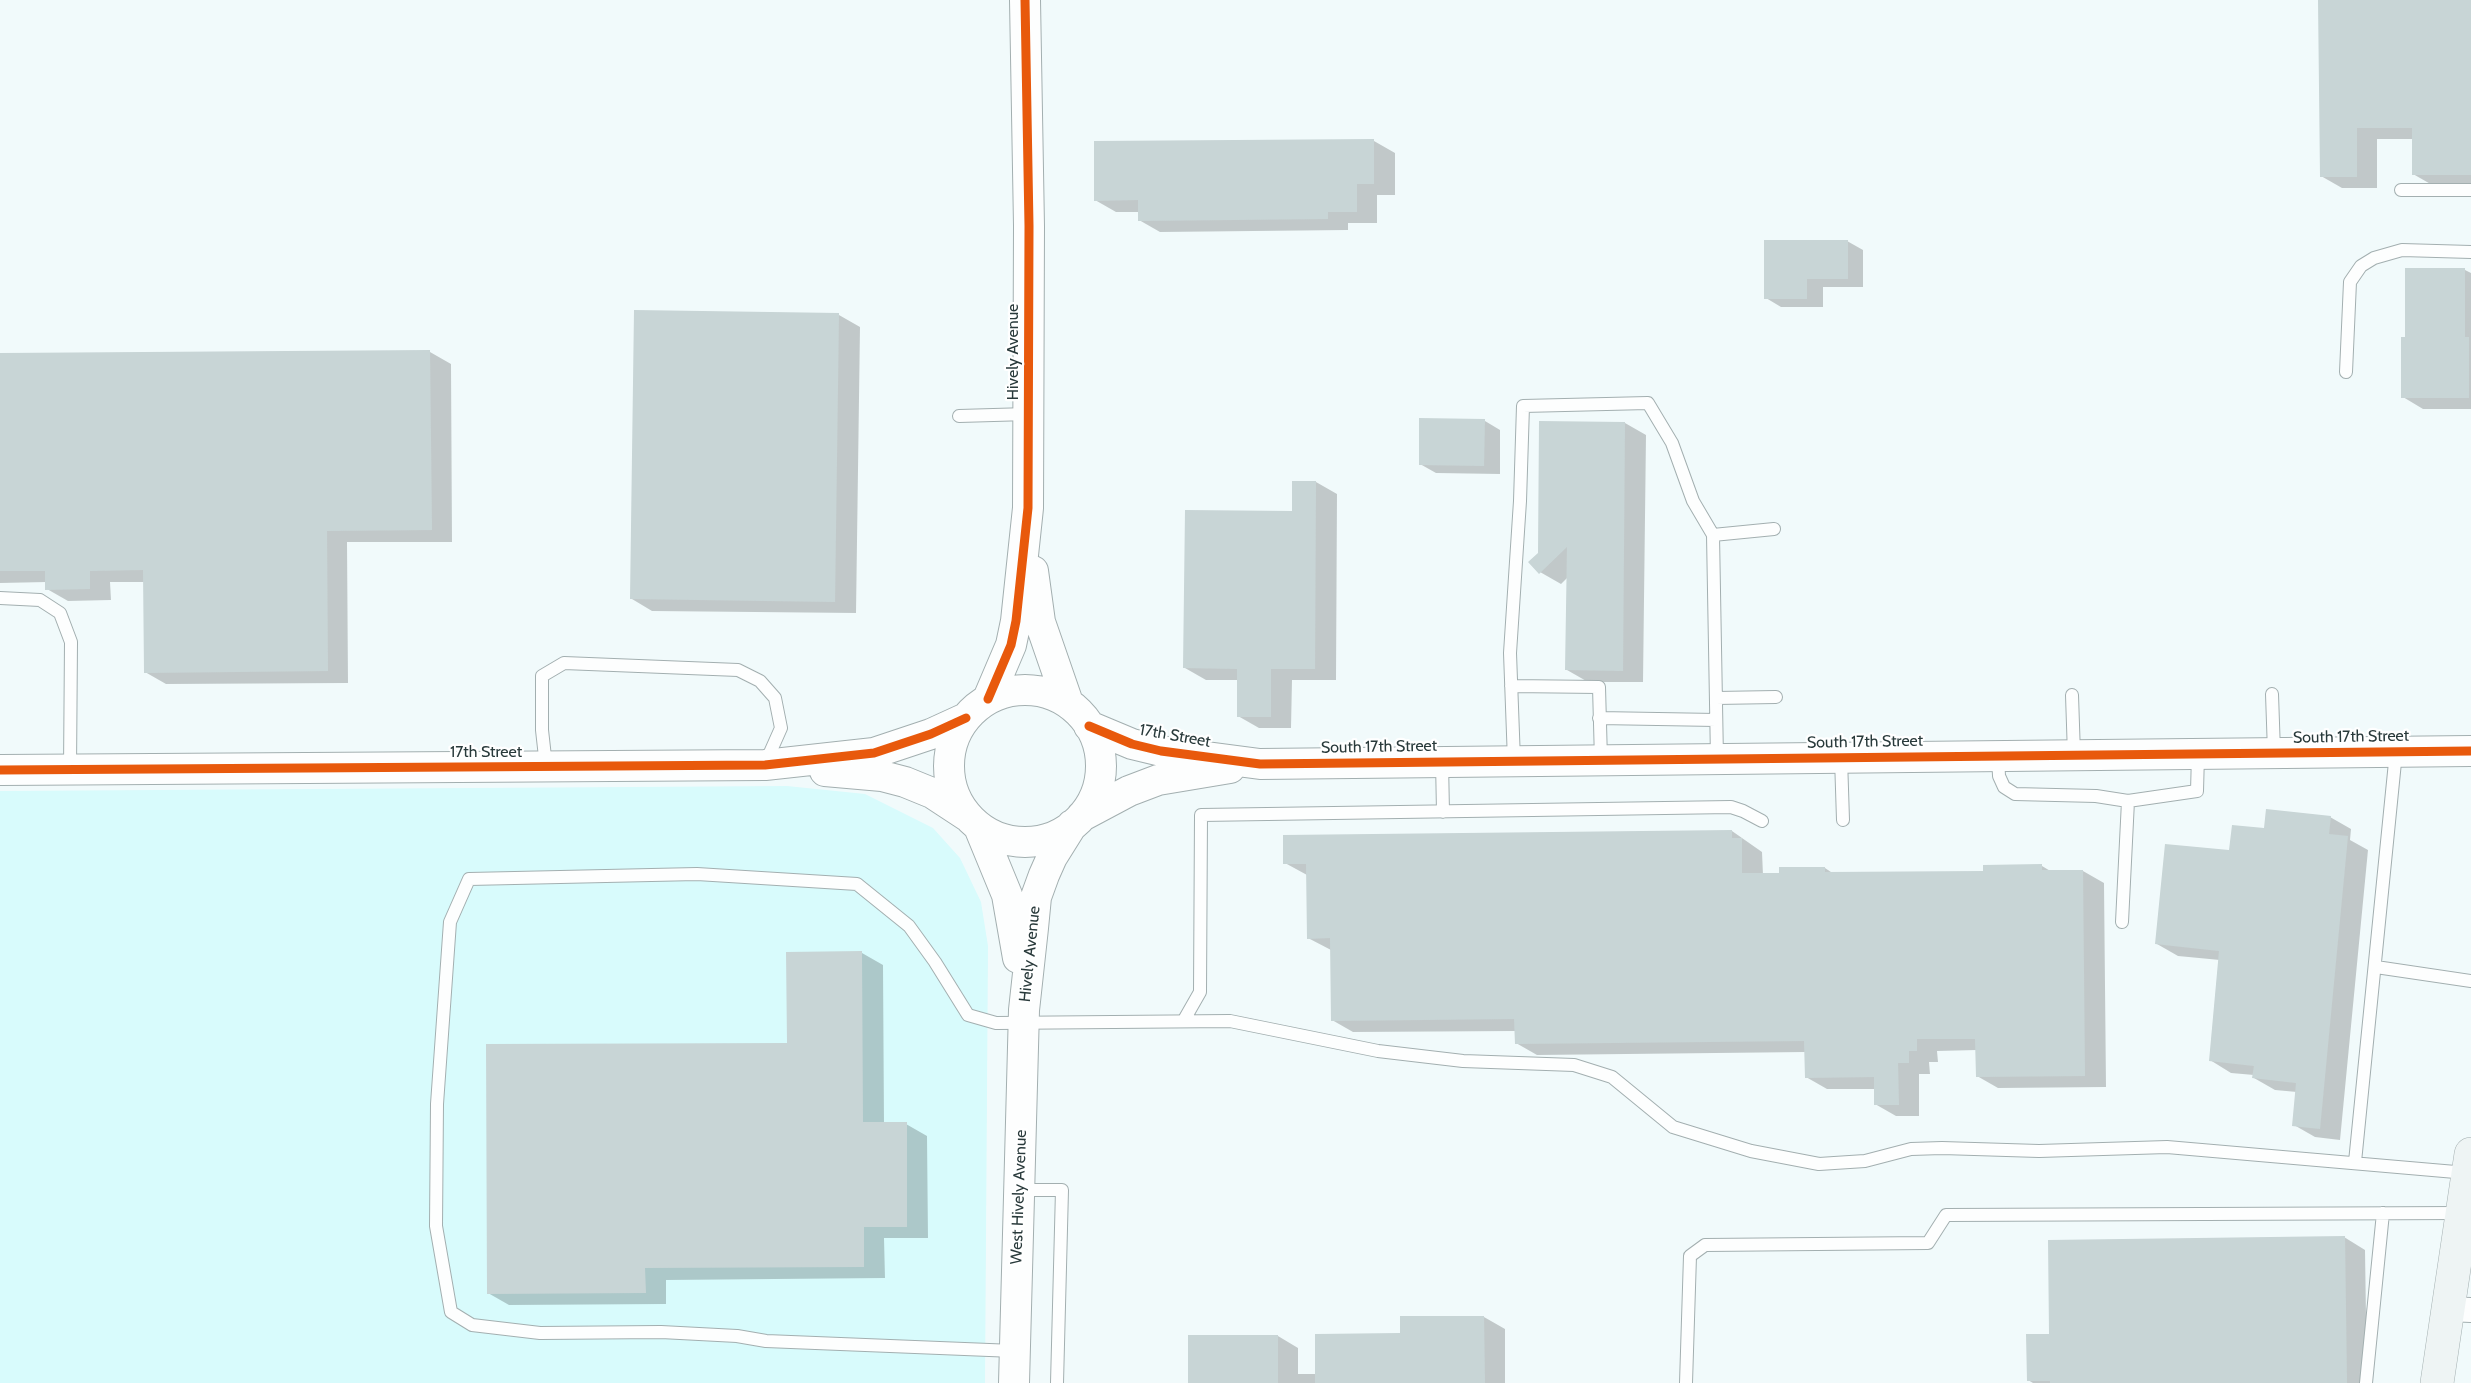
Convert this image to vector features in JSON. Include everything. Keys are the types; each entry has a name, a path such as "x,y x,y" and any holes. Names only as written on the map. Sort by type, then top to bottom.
{"main road":[{"path":"2437,1383 2459,1309 2462,1214 2470,1163"}],"street":[{"name":"Hively Avenue","path":"1025,0 1029,226 1028,508 1040,622 1068,703"},
{"name":"Hively Avenue","path":"988,699 1011,645 1016,621 1028,508"},
{"path":"1021,690 1046,693 1068,703 1089,726 1099,749 1100,775 1094,798 1077,821 1048,838 1033,842 1004,839 974,822 955,796 949,771 952,744 966,718 988,699 1021,690"},
{"name":"17th Street","path":"765,765 874,753 931,734 966,718"},
{"name":"17th Street","path":"1089,726 1132,744 1161,751 1260,764"},
{"name":"South 17th Street","path":"1260,764 2471,751"},
{"name":"17th Street","path":"1077,821 1129,792 1158,780 1260,764"},
{"name":"17th Street","path":"0,770 765,765 882,776 905,782 932,793 974,822"},
{"name":"Hively Avenue","path":"1024,1016 1036,897 1052,857 1077,821"},
{"name":"Hively Avenue","path":"974,822 997,865 1010,906 1024,1016"},
{"name":"West Hively Avenue","path":"1014,1383 1024,1016"}],"lane":[{"path":"2401,190 2471,190"},
{"path":"2346,372 2350,282 2361,266 2374,258 2402,250 2471,252"},
{"path":"1514,761 1510,653 1520,501 1522,406 1648,403 1672,443 1693,501 1713,535 1717,759"},
{"path":"959,416 1028,414"},
{"path":"1713,535 1774,529"},
{"path":"0,598 40,600 60,613 71,642 70,770"},
{"path":"546,766 542,730 543,676 564,663 738,670 760,681 775,698 781,728 765,765"},
{"path":"1511,686 1599,687 1600,760"},
{"path":"2272,694 2274,753"},
{"path":"2072,695 2074,755"},
{"path":"1716,699 1776,698"},
{"path":"1599,718 1716,720"},
{"path":"2355,1162 2396,752"},
{"path":"1998,756 1999,776 2004,787 2015,794 2096,796 2128,801 2197,791 2198,754"},
{"path":"1841,758 1843,820"},
{"path":"1442,762 1443,812"},
{"path":"2122,922 2128,801"},
{"path":"1184,1020 1200,992 1201,815 1731,807 1762,821"},
{"path":"1015,1352 787,1342 737,1336 661,1332 540,1333 472,1325 451,1312 436,1226 436,1104 450,922 469,879 697,874 856,884 909,926 968,1015 996,1023 1024,1016 1230,1021 1378,1051 1462,1061 1574,1065 1612,1077 1673,1127 1751,1151 1818,1164 1865,1161 1911,1149 2039,1151 2167,1147 2355,1162 2470,1163"},
{"path":"2376,967 2471,981"},
{"path":"1019,1190 1062,1191 1057,1383"},
{"path":"2366,1383 2383,1214"},
{"path":"1686,1383 1690,1256 1705,1245 1928,1243 1946,1215 2462,1214"}],"shaded area":[{"path":"787,786 865,794 933,828 960,858 981,902 988,946 985,1383 0,1383 0,791"}],"building":[{"path":"2318,0 2471,0 2471,175 2412,175 2412,128 2357,128 2357,177 2320,177"},
{"path":"1374,139 1374,184 1357,184 1357,212 1328,212 1328,219 1138,221 1138,200 1094,201 1094,141"},
{"path":"1764,240 1848,240 1848,279 1807,279 1807,299 1764,299"},
{"path":"2405,268 2465,268 2465,337 2469,337 2469,398 2401,398 2401,337 2405,337"},
{"path":"634,310 839,313 835,602 630,599"},
{"path":"430,350 432,530 327,531 328,671 144,673 143,570 90,571 90,589 45,590 45,571 0,571 0,353"},
{"path":"1419,418 1485,419 1484,466 1419,465"},
{"path":"1539,421 1625,422 1623,671 1565,670 1567,547 1539,574 1528,562 1538,553"},
{"path":"1292,481 1316,481 1315,669 1271,669 1271,717 1237,717 1237,669 1183,668 1185,510 1292,511"},
{"path":"2266,809 2331,816 2329,834 2348,836 2320,1129 2292,1126 2296,1083 2252,1078 2254,1066 2209,1061 2219,951 2155,944 2165,844 2229,850 2232,825 2264,828"},
{"path":"1732,830 1732,838 1742,838 1742,873 1779,873 1779,867 1825,867 1825,872 1983,871 1983,865 2042,864 2042,870 2083,870 2085,1076 1976,1077 1975,1039 1917,1039 1917,1051 1909,1051 1909,1063 1898,1063 1899,1105 1874,1105 1874,1077 1805,1078 1804,1041 1515,1044 1514,1019 1331,1021 1330,938 1307,939 1306,864 1283,864 1283,835"},
{"path":"862,951 863,1122 907,1122 907,1227 864,1227 864,1267 645,1268 646,1293 487,1294 486,1044 787,1043 786,952"},
{"path":"2345,1236 2347,1383 2050,1383 2050,1381 2027,1381 2026,1334 2049,1334 2048,1240"},
{"path":"1400,1316 1484,1316 1485,1383 1315,1383 1315,1334 1400,1333"},
{"path":"1188,1335 1278,1335 1278,1383 1188,1383"}],"cycle path":[{"path":"988,699 1011,645 1016,621 1028,508 1029,226 1025,0"},
{"path":"0,770 765,765 874,753 931,734 966,718"},
{"path":"1089,726 1132,744 1161,751 1260,764 2471,751"}]}
